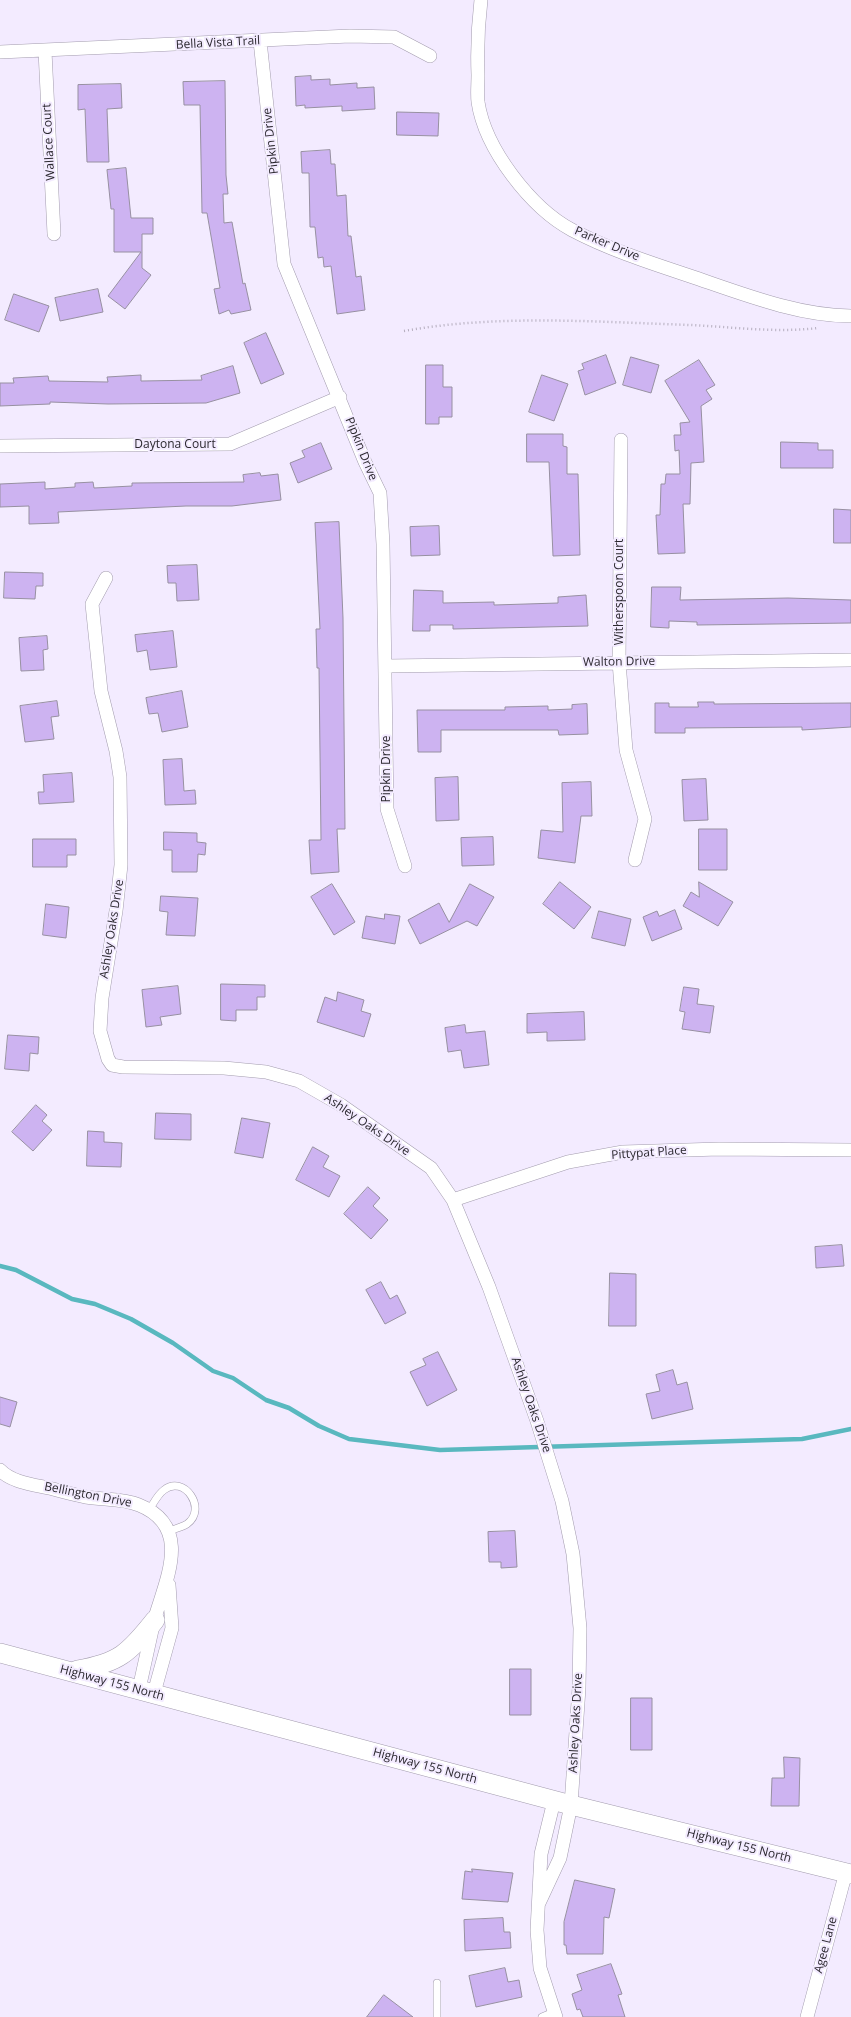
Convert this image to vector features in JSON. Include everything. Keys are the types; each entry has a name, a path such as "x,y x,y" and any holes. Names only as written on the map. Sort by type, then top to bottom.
{"main road":[{"path":"70,1671 100,1666 115,1660 131,1650 155,1620"},
{"name":"Highway 155 North","path":"0,1653 563,1803 848,1873"}],"street":[{"name":"Parker Drive","path":"480,0 477,40 478,102 483,123 500,158 525,190 545,210 571,230 649,262 743,294 793,308 846,316"},
{"name":"Bella Vista Trail","path":"0,52 350,36 394,37 430,56"},
{"name":"Pipkin Drive","path":"260,41 284,264 340,397 365,462 380,493 383,544 386,666 387,809 405,866"},
{"name":"Wallace Court","path":"45,51 54,234"},
{"name":"Daytona Court","path":"0,446 230,444 340,397"},
{"name":"Witherspoon Court","path":"621,440 619,662 626,750 645,819 636,860"},
{"name":"Ashley Oaks Drive","path":"106,578 92,604 101,691 116,751 120,777 122,834 121,865 116,911 102,998 100,1031 108,1059 112,1065 123,1067 224,1068 266,1072 299,1081 341,1104 431,1168 453,1200 489,1287 537,1421 562,1501 572,1547 580,1628 579,1688 563,1803"},
{"name":"Walton Drive","path":"386,666 851,660"},
{"name":"Pittypat Place","path":"453,1200 568,1162 623,1152 719,1149 851,1150"},
{"name":"Bellington Drive","path":"0,1470 6,1476 28,1483 86,1497 139,1504 156,1515 169,1531 173,1554 168,1578 155,1620 147,1691"},
{"name":"Bellington Drive","path":"147,1691 172,1628 168,1578"},
{"path":"539,1903 560,1858 563,1803"},
{"path":"551,2015 538,1957 537,1930 541,1854 563,1803"},
{"name":"Agee Lane","path":"807,2017 848,1873"}],"lane":[{"path":"149,1510 163,1490 168,1487 180,1487 191,1494 196,1505 191,1520 183,1526 169,1531"},
{"path":"436,1984 437,2017"}],"path":[{"path":"404,331 469,322 525,320 801,330 832,325 846,316"}],"building":[{"path":"311,76 311,80 330,79 330,85 357,83 357,88 374,87 375,109 342,111 342,106 305,108 305,105 296,106 295,77"},
{"path":"225,81 226,175 228,194 223,194 224,223 232,222 243,284 245,283 251,310 231,314 229,310 219,314 214,289 220,288 207,213 202,213 200,105 184,105 183,82"},
{"path":"121,84 122,108 107,109 109,162 87,162 85,109 78,110 78,85"},
{"path":"397,112 439,113 438,136 397,135"},
{"path":"330,150 331,164 335,164 337,196 346,195 348,236 351,236 356,277 361,276 365,310 337,314 331,266 324,267 323,257 318,258 315,227 310,227 309,173 302,173 301,152"},
{"path":"126,168 131,218 153,218 153,234 142,234 142,268 151,275 125,309 108,296 141,252 114,252 114,209 111,209 107,170"},
{"path":"98,289 103,312 60,321 55,298"},
{"path":"14,294 49,306 39,332 5,320"},
{"path":"266,333 284,374 261,384 244,343"},
{"path":"606,355 616,383 585,395 578,371 584,369 582,364"},
{"path":"631,357 659,365 651,393 623,385"},
{"path":"699,360 715,385 706,390 712,399 701,406 704,462 691,463 690,504 683,504 685,553 658,554 656,515 660,515 661,484 665,484 666,474 680,474 679,450 675,451 674,435 681,435 680,423 690,422 665,381"},
{"path":"426,365 443,365 443,387 452,387 452,417 439,417 439,424 426,424"},
{"path":"233,366 240,393 206,403 108,404 50,402 50,404 0,406 0,383 14,383 13,378 48,376 49,381 108,382 107,377 141,375 141,381 202,380 201,376"},
{"path":"542,375 568,384 554,421 529,412"},
{"path":"527,434 563,434 563,446 567,447 567,474 578,474 580,555 553,556 549,462 527,462"},
{"path":"781,442 818,443 818,450 833,450 833,468 781,468"},
{"path":"321,443 332,469 298,483 290,463 305,457 302,451"},
{"path":"260,473 261,476 278,474 281,500 232,506 186,506 58,512 59,523 29,524 29,506 0,507 0,484 45,482 45,489 75,487 75,483 93,482 94,488 132,486 132,483 244,482 243,475"},
{"path":"834,509 851,510 851,543 834,543"},
{"path":"339,522 343,618 345,829 337,829 339,872 311,874 309,840 321,840 319,668 317,668 316,629 320,629 315,523"},
{"path":"439,526 440,555 411,556 410,527"},
{"path":"197,565 199,600 177,601 176,583 168,583 167,566"},
{"path":"5,572 43,573 43,586 36,586 35,599 4,598"},
{"path":"652,587 681,587 680,600 788,598 851,600 851,623 697,625 697,622 669,621 669,628 651,627"},
{"path":"414,590 443,591 443,603 494,602 494,605 558,603 558,597 586,595 588,626 453,629 453,625 430,625 430,631 413,631"},
{"path":"173,631 177,667 150,670 147,650 137,652 135,635"},
{"path":"47,636 48,649 43,650 44,670 21,671 19,638"},
{"path":"182,691 188,727 162,732 158,713 149,714 146,698"},
{"path":"57,701 59,716 51,717 54,739 25,742 20,706"},
{"path":"698,702 714,702 714,704 851,703 851,727 802,730 802,727 685,728 685,733 655,733 655,703 669,703 669,707 698,707"},
{"path":"587,704 588,734 559,735 558,730 441,730 441,752 418,752 417,710 505,710 505,707 548,706 548,710 572,709 572,705"},
{"path":"182,759 184,791 195,790 196,804 165,805 163,760"},
{"path":"72,773 74,802 39,804 38,792 44,792 43,775"},
{"path":"458,777 459,820 436,821 435,778"},
{"path":"706,779 708,820 684,821 682,780"},
{"path":"591,782 592,816 581,816 575,863 538,858 541,830 563,832 562,783"},
{"path":"699,829 727,829 727,870 699,870"},
{"path":"164,832 197,833 197,842 206,843 205,855 198,854 197,872 172,872 172,850 164,850"},
{"path":"493,837 494,865 462,866 461,838"},
{"path":"33,839 76,839 76,855 67,855 67,867 33,867"},
{"path":"560,882 591,907 574,929 543,904"},
{"path":"699,882 733,902 718,926 683,906 691,892 699,897"},
{"path":"332,884 355,922 334,935 311,897"},
{"path":"470,884 494,897 477,926 467,921 420,944 408,920 439,903 449,922"},
{"path":"161,896 198,898 195,936 166,935 168,912 160,911"},
{"path":"46,904 69,907 66,938 43,935"},
{"path":"675,910 682,929 652,941 643,917 657,911 659,916"},
{"path":"599,911 631,919 625,946 592,938"},
{"path":"385,914 400,916 395,944 362,938 366,916 384,919"},
{"path":"221,984 265,985 265,997 257,997 257,1010 236,1010 236,1021 221,1020"},
{"path":"178,986 181,1014 160,1017 162,1025 146,1027 142,990"},
{"path":"684,987 699,989 697,1004 714,1006 710,1033 682,1029 685,1012 680,1011"},
{"path":"338,992 364,1000 361,1011 371,1014 364,1037 317,1022 325,997 336,1001"},
{"path":"584,1012 585,1040 547,1041 547,1032 527,1033 527,1014"},
{"path":"465,1025 466,1033 485,1031 489,1065 464,1068 461,1050 448,1052 445,1028"},
{"path":"8,1035 39,1037 38,1054 30,1053 29,1071 5,1069"},
{"path":"36,1105 47,1115 42,1121 52,1130 33,1151 12,1132"},
{"path":"156,1113 191,1114 191,1140 155,1139"},
{"path":"242,1118 270,1123 263,1158 235,1153"},
{"path":"88,1131 104,1132 104,1142 122,1143 121,1167 87,1166"},
{"path":"313,1147 329,1156 323,1167 340,1176 329,1197 296,1180"},
{"path":"368,1187 380,1198 373,1206 388,1220 371,1239 344,1214"},
{"path":"842,1245 844,1266 816,1268 815,1247"},
{"path":"610,1273 636,1274 636,1326 609,1326"},
{"path":"381,1282 390,1299 397,1295 406,1313 385,1324 366,1290"},
{"path":"438,1352 457,1390 427,1406 410,1372 426,1365 423,1359"},
{"path":"673,1370 677,1385 687,1382 693,1409 652,1419 646,1394 660,1391 656,1375"},
{"path":"0,1397 17,1402 10,1427 0,1424"},
{"path":"515,1531 517,1567 501,1568 501,1562 489,1562 488,1532"},
{"path":"510,1669 531,1669 531,1715 510,1715"},
{"path":"631,1698 652,1698 652,1750 631,1750"},
{"path":"784,1757 800,1758 799,1806 771,1806 772,1778 784,1778"},
{"path":"472,1869 513,1873 508,1902 462,1899 465,1871 472,1872"},
{"path":"575,1880 615,1889 609,1918 604,1917 603,1954 567,1954 566,1945 564,1945 564,1922"},
{"path":"503,1918 504,1932 510,1932 511,1948 465,1951 464,1920"},
{"path":"611,1964 622,1994 618,1995 625,2017 583,2017 580,2009 577,2010 572,1994 582,1990 577,1975"},
{"path":"505,1968 508,1982 519,1980 522,1997 476,2007 469,1976"},
{"path":"384,1995 413,2017 367,2017"}],"waterway":[{"path":"0,1266 16,1270 72,1299 95,1304 131,1319 173,1343 213,1371 233,1378 266,1400 289,1408 319,1426 349,1439 440,1450 802,1439 851,1429"}]}
